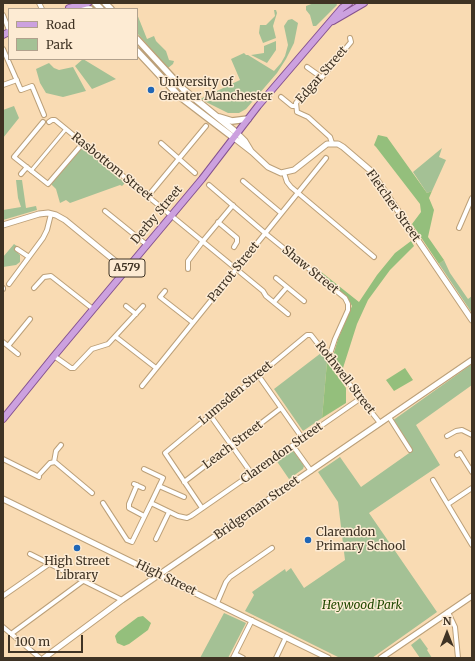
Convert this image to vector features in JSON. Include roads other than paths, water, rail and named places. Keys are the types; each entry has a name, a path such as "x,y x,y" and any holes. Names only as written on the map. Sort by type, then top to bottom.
{"main road":[{"path":"70,7 78,3"},
{"path":"70,7 88,3"},
{"name":"A579","path":"352,5 361,4"},
{"name":"Derby Street","path":"3,419 171,215 202,180 235,135 280,79 314,42 342,8 352,5"},
{"path":"70,7 80,8"},
{"path":"138,40 183,90 215,115 235,135"},
{"path":"138,52 179,96 235,135"},
{"path":"215,115 232,121 249,118"}],"street":[{"path":"3,15 8,28"},
{"name":"Edgar Street","path":"332,143 330,137 308,117 297,112 295,106 297,101 312,88 351,42 350,38"},
{"path":"3,49 21,90 32,86 44,113 37,113"},
{"path":"308,66 321,77"},
{"path":"3,85 16,80"},
{"path":"281,97 292,106 295,106"},
{"name":"Rasbottom Street","path":"51,119 55,120 171,215"},
{"path":"43,122 14,157 48,184 82,143"},
{"path":"148,196 206,126"},
{"path":"31,170 66,129"},
{"path":"235,135 245,141 252,152 272,170 284,173 294,170 323,146 332,143"},
{"path":"161,143 196,173"},
{"name":"Fletcher Street","path":"332,143 343,147 368,169 472,320"},
{"name":"Parrot Street","path":"142,386 192,322 326,158"},
{"path":"21,174 27,167"},
{"path":"284,173 287,182 298,193 374,257"},
{"path":"243,181 282,213"},
{"name":"Shaw Street","path":"209,185 345,298 348,304 348,310 329,357"},
{"path":"459,228 472,198"},
{"path":"188,269 188,261 233,205"},
{"path":"105,211 147,245"},
{"path":"3,225 39,214 51,214 65,220 126,270"},
{"path":"9,284 46,234 51,214"},
{"path":"171,215 263,291 266,296 288,314"},
{"path":"218,222 237,238 237,242 234,247"},
{"path":"17,249 28,257"},
{"path":"34,288 42,279 48,276 93,309"},
{"path":"276,278 304,301"},
{"path":"274,302 287,287"},
{"path":"165,291 160,297 192,322"},
{"path":"126,306 136,314"},
{"path":"54,356 72,369 92,349 108,344 116,337 143,306"},
{"path":"8,346 30,319"},
{"name":"Rothwell Street","path":"308,335 311,335 380,423"},
{"name":"Lumsden Street","path":"184,482 165,454 296,343 308,335"},
{"path":"116,337 156,368"},
{"path":"3,342 18,354"},
{"name":"Bridgeman Street","path":"44,658 122,600 472,360"},
{"path":"258,375 302,439"},
{"name":"Clarendon Street","path":"169,512 187,518 361,398"},
{"name":"Leach Street","path":"184,482 281,408"},
{"path":"210,416 252,474"},
{"path":"389,418 410,450"},
{"path":"447,436 456,431 462,430 472,436"},
{"path":"54,462 56,451 61,445"},
{"path":"293,446 311,471"},
{"path":"457,455 460,453 472,472"},
{"path":"3,459 39,477 50,462 54,462"},
{"path":"54,462 92,493"},
{"path":"103,503 127,540 132,542 163,478 144,469"},
{"path":"432,480 472,545"},
{"path":"83,485 87,481"},
{"path":"184,482 202,508"},
{"path":"143,488 136,484 129,508 144,516"},
{"path":"159,486 182,494"},
{"path":"448,504 472,488"},
{"name":"High Street","path":"3,499 328,658"},
{"path":"151,503 169,512 156,539"},
{"path":"159,532 165,534"},
{"path":"217,603 226,582 272,548"},
{"path":"30,554 122,600"},
{"path":"3,596 49,564"},
{"path":"11,634 83,581"},
{"path":"380,658 472,596"},
{"path":"448,612 455,627 458,658"},
{"path":"243,658 234,656 252,620"},
{"path":"3,627 40,658"},
{"path":"276,658 286,637"}],"place":[{"name":"University of Greater Manchester","path":"151,90"},
{"name":"Clarendon Primary School","path":"308,540"},
{"name":"High Street Library","path":"77,548"}],"park label":[{"name":"Heywood Park","path":"362,606"}]}
